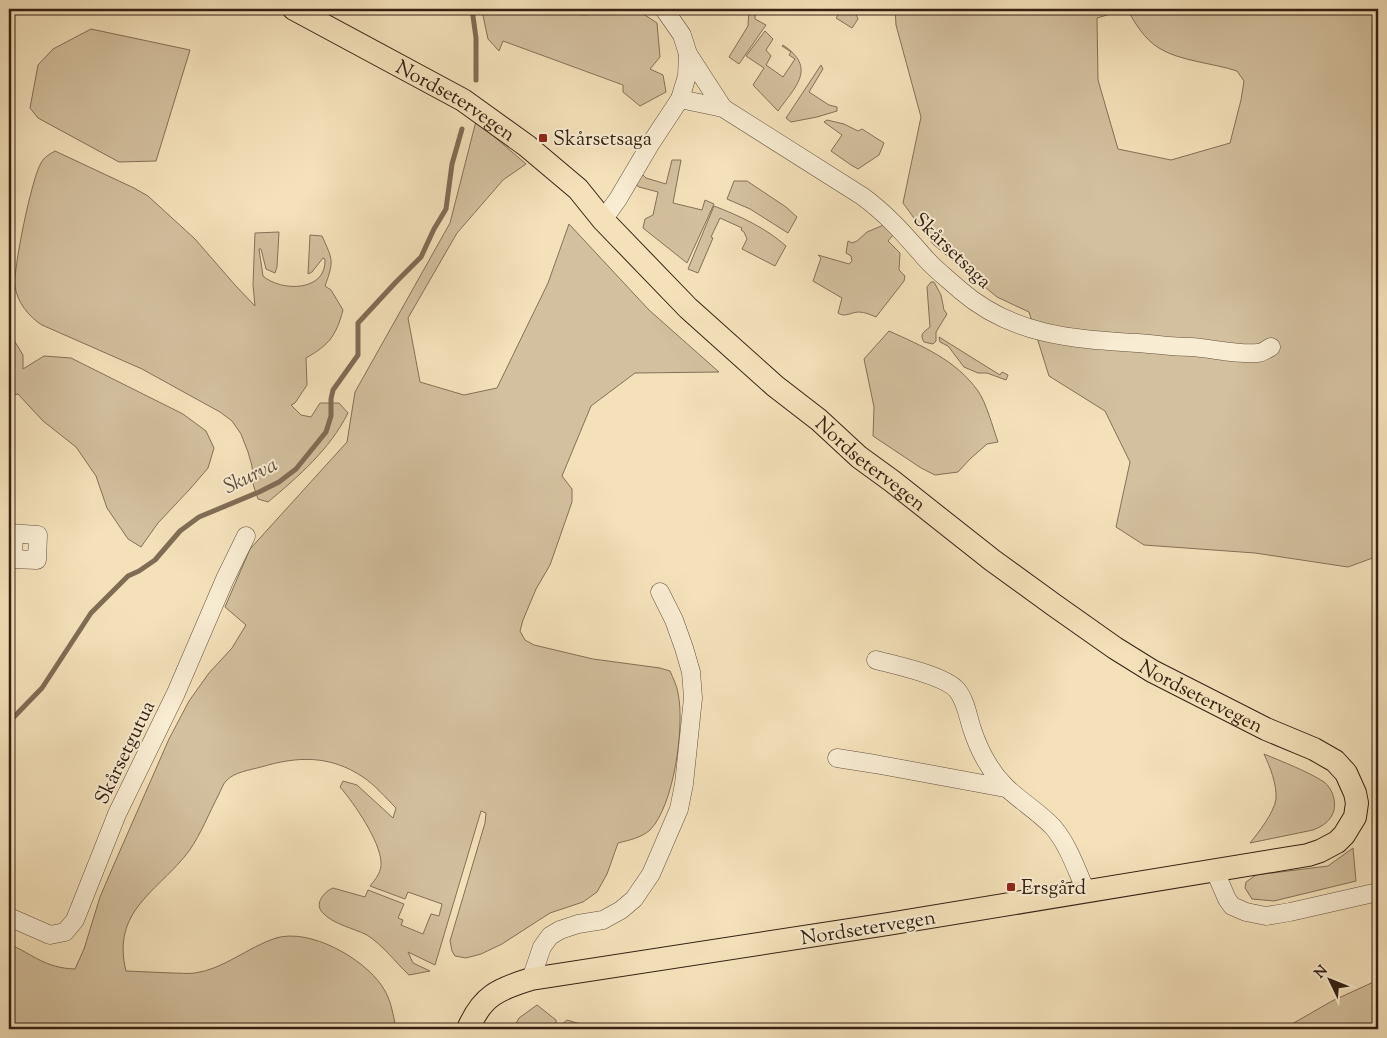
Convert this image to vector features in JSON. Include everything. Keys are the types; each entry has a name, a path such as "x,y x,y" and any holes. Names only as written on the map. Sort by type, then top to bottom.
{"main road":[{"name":"Nordsetervegen","path":"294,9 437,85 480,111 527,146 578,189 603,220 688,308 775,386 819,420 859,457 992,560 1115,648 1152,671 1266,729 1314,749 1330,758 1346,773 1355,794 1356,810 1350,828 1337,842 1308,855 888,924 531,979 506,987 490,996 474,1015 468,1029"}],"street":[{"name":"Skårsetsaga","path":"664,9 682,35 688,54 723,108"},
{"name":"Skårsetsaga","path":"603,220 680,99 686,76 688,54"},
{"name":"Skårsetsaga","path":"680,99 723,108 809,161 878,207 928,260 960,290 976,303 1018,326 1045,333 1109,341 1234,352 1260,353 1271,347"},
{"name":"Skårsetgutua","path":"9,917 50,935 65,932 75,920 117,814 176,693 246,536"},
{"path":"531,979 542,946 550,936 569,927 603,920 621,910 634,899 651,874 678,810 684,784 693,698 690,672 684,648 674,620 660,592"},
{"path":"876,660 929,675 957,690 988,765 1005,788 1045,820 1062,839 1073,858 1086,891"},
{"path":"837,758 1005,788"},
{"path":"1214,869 1232,906 1246,912 1266,916 1378,892"}],"shaded area":[{"path":"484,9 540,9 584,15 615,12 642,13 657,23 660,57 650,69 663,75 666,92 640,106 623,92 623,85 503,41 499,51 488,39 482,11"},
{"path":"749,9 755,10 755,19 766,25 739,64 729,57 748,26"},
{"path":"839,9 862,9 856,14 858,19 852,28 836,18 841,11"},
{"path":"895,9 1127,9 1378,9 1378,556 1348,567 1255,553 1144,545 1116,527 1130,462 1105,411 1049,376 1029,312 997,297 933,244 903,203 921,117 896,25","holes":["1127,9 1140,30 1159,48 1186,59 1237,71 1244,81 1230,143 1171,160 1118,149 1098,80 1097,18"]},
{"path":"91,29 190,50 156,161 119,162 38,118 30,108 38,65 53,49"},
{"path":"765,31 773,39 766,50 771,56 766,65 783,77 795,59 789,55 791,52 783,45 793,53 801,69 796,85 778,111 753,85 764,68 746,56"},
{"path":"821,65 823,69 809,92 829,105 837,107 837,111 791,122 786,118"},
{"path":"827,120 844,124 858,131 862,129 884,143 879,155 858,169 851,165 831,151 842,135 824,122"},
{"path":"476,121 526,164 503,180 457,233 408,318 420,382 464,395 497,388 548,283 569,224 649,310 719,372 635,373 591,406 562,476 572,489 572,502 550,565 536,589 520,631 525,640 534,645 593,659 670,671 677,688 680,707 679,744 671,785 658,819 650,830 643,835 618,843 607,874 597,892 583,902 550,913 502,944 481,954 466,958 455,956 450,941 485,823 486,813 481,811 435,965 408,952 413,963 430,971 409,975 373,939 331,920 322,912 319,905 324,895 333,888 365,897 368,890 404,904 398,918 403,920 401,925 423,934 431,914 439,916 442,904 408,892 405,899 370,886 381,869 380,853 365,823 340,787 343,781 357,785 393,818 396,808 376,787 363,777 351,770 326,761 288,761 242,772 233,775 225,782 189,851 151,891 131,917 125,932 123,950 126,971 195,973 206,971 276,938 304,937 335,948 362,965 373,975 388,996 396,1029 9,1029 9,944 48,964 75,969 84,949 100,897 169,739 189,701 209,673 232,648 246,625 225,607 250,549 347,442 355,392 450,223"},
{"path":"55,151 148,196 195,239 255,306 253,285 255,233 279,232 275,273 266,269 261,249 259,249 263,276 281,285 291,286 302,286 311,283 319,278 324,270 325,259 323,258 312,272 308,274 310,235 322,236 331,261 325,286 331,290 343,310 338,327 331,339 306,358 307,385 295,403 291,405 301,415 311,417 320,403 339,403 348,413 323,450 302,472 268,502 258,499 253,484 252,466 248,452 241,434 232,421 220,412 142,369 42,325 28,313 21,303 16,292 15,276 28,204 41,163 45,157"},
{"path":"672,160 681,160 673,203 702,210 705,200 714,204 687,263 643,228 645,219 653,215 658,192 639,187 635,184 641,173 646,178 666,184"},
{"path":"734,181 747,181 786,207 797,217 788,233 750,209 727,199"},
{"path":"714,206 752,223 786,246 775,266 742,249 747,239 741,230 742,228 720,218 698,273 688,269"},
{"path":"886,224 893,231 893,235 888,241 900,253 899,270 905,276 904,281 876,317 861,312 846,315 838,313 842,298 813,281 821,258 818,255 849,264 852,261 851,256 846,253 848,241 852,243 857,241 867,232"},
{"path":"931,282 934,282 941,295 944,310 947,314 936,332 936,341 933,344 924,342 922,337 923,333 930,327 927,287"},
{"path":"889,331 926,348 949,362 969,380 978,391 987,408 998,442 987,444 958,472 935,475 921,468 873,436 874,407 864,359"},
{"path":"9,332 23,355 23,369 44,356 71,358 183,414 206,431 214,448 208,468 158,523 141,547 128,539 107,508 96,476 76,447 43,421 18,394 9,396"},
{"path":"939,337 1000,375 1002,372 1008,375 1006,380 987,373 978,373 964,367 948,346 940,342"},
{"path":"1264,754 1318,778 1327,785 1333,794 1334,810 1326,823 1313,830 1250,843 1269,816 1276,799 1271,770"},
{"path":"1353,848 1356,881 1274,901 1252,899 1245,888 1246,882 1256,875 1328,866"},
{"path":"1378,980 1378,1029 1280,1029 1332,1001"},
{"path":"537,1005 556,1020 557,1029 513,1029 519,1018"},
{"path":"567,1020 597,1029 560,1029 560,1026"}],"waterway":[{"name":"Skurva","path":"472,9 476,38 476,80"},
{"name":"Skurva","path":"9,722 42,688 91,613 128,576 155,560 180,531 199,517 279,482 296,469 326,432 331,416 333,390 358,355 358,323 421,257 446,209 452,164 462,129"}],"place":[{"name":"Skårsetsaga","path":"543,138"},
{"name":"Ersgård","path":"1011,887"}]}
